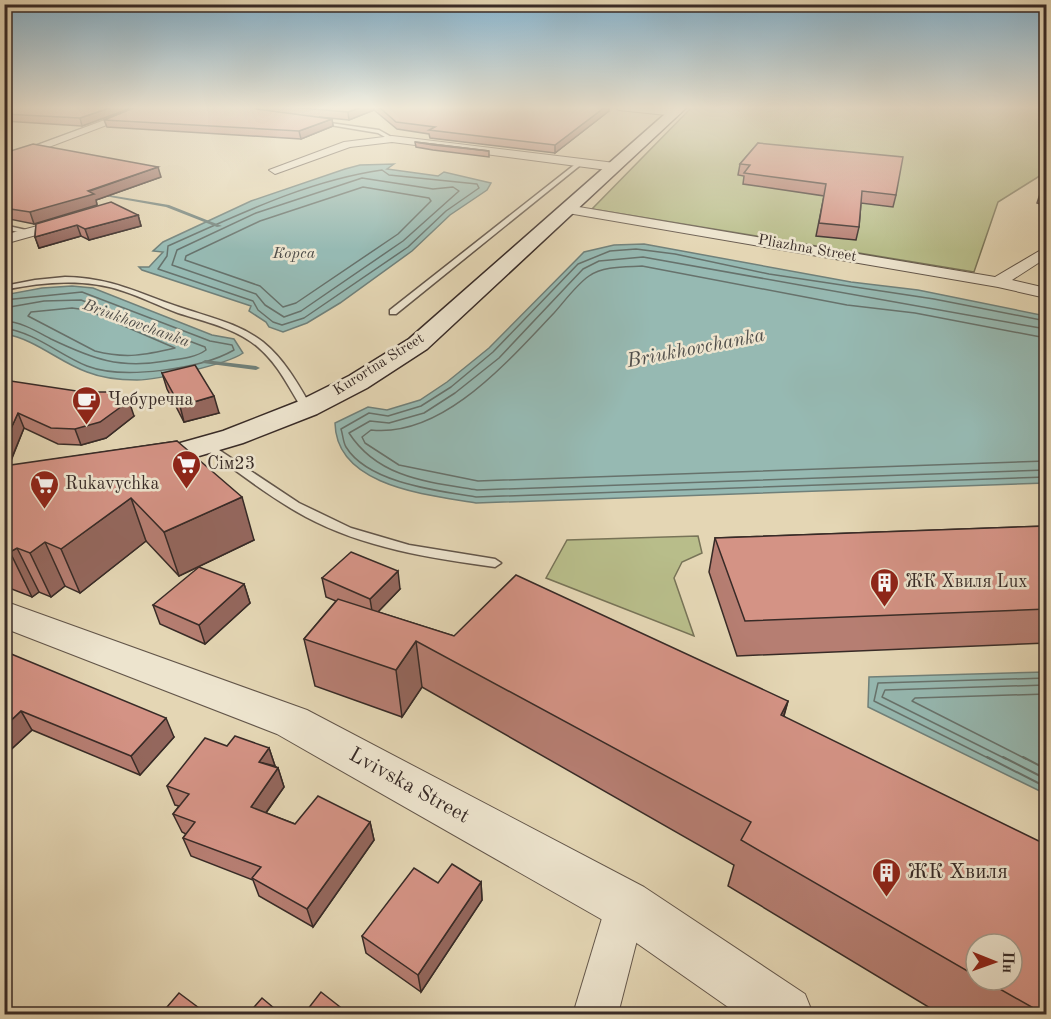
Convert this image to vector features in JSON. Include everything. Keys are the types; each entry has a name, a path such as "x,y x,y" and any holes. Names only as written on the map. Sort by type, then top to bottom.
{"main road":[{"name":"Kurortna Street","path":"120,468 207,445 306,408 357,382 418,344 629,155"}],"street":[{"path":"275,170 318,155"},
{"path":"514,155 615,167"},
{"name":"Pliazhna Street","path":"567,209 998,282 1047,293"},
{"path":"4,240 83,217"},
{"path":"998,282 1047,252"},
{"name":"Lvivska Street","path":"4,614 292,722 626,905 784,1014"},
{"path":"595,1014 626,905"}],"lane":[{"path":"393,312 580,163"},
{"path":"4,227 33,233"},
{"path":"4,288 58,279 91,280 128,290 171,308 229,327 260,343 275,357 306,408"},
{"path":"207,445 291,502 326,522 376,542 431,554 495,563"}],"green space":[{"path":"645,155 1046,155 1046,172 998,202 974,272 592,209"},
{"path":"698,536 702,553 682,562 674,578 694,636 546,578 567,540"}],"water":[{"name":"Корса","path":"394,164 387,169 438,176 444,172 491,183 487,190 450,215 412,251 340,303 307,323 283,332 269,327 266,322 249,311 251,306 142,270 139,267 149,267 163,252 153,251 163,242 251,201 360,165"},
{"path":"644,244 851,282 918,290 1046,316 1046,483 476,503 434,496 388,484 368,474 351,461 339,444 335,423 368,407 387,410 420,400 447,382 489,348 584,252 614,245"},
{"path":"72,286 93,288 212,335 234,339 243,353 223,362 175,374 125,380 87,372 27,341 5,334 4,295 42,288"},
{"path":"1046,672 1046,794 868,707 869,677"}],"building":[{"path":"4,155 90,155 158,167 88,191 94,194 30,212 4,208"},
{"path":"748,155 878,155 903,157 896,195 862,191 859,227 819,223 826,184 744,173 750,165 740,164"},
{"path":"111,202 138,215 85,229 77,225 35,237 36,224"},
{"path":"195,365 214,396 180,406 162,373"},
{"path":"4,380 83,392 108,392 129,401 100,422 75,429 51,428 18,413 4,444"},
{"path":"177,441 242,497 164,532 131,498 61,549 45,542 30,553 17,548 10,552 4,550 4,466"},
{"path":"1047,526 1047,609 745,621 715,538"},
{"path":"351,552 398,571 370,599 322,578"},
{"path":"199,567 244,584 199,625 153,605"},
{"path":"516,575 788,701 781,715 1047,845 1047,1014 1005,992 1024,992 1024,932 964,932 964,969 741,840 751,822 416,641 396,670 304,639 338,599 454,636"},
{"path":"4,651 166,718 131,756 21,711 4,727"},
{"path":"235,736 269,748 259,762 278,768 251,807 295,824 318,796 370,822 307,909 252,878 261,867 183,838 195,822 173,814 189,794 167,786 205,738 227,746"},
{"path":"452,864 481,882 418,975 362,936 414,868 438,883"},
{"path":"321,992 349,1014 304,1014"},
{"path":"179,993 207,1014 161,1014"},
{"path":"262,998 281,1014 248,1014"}],"waterway":[{"path":"99,194 167,206 219,226"},
{"name":"Briukhovchanka","path":"205,362 256,368"}],"place":[{"name":"Чебуречна","path":"87,426"},
{"name":"Сім23","path":"186,490"},
{"name":"Rukavychka","path":"44,510"},
{"name":"ЖК Хвиля Lux","path":"884,608"},
{"name":"ЖК Хвиля","path":"886,898"}]}
